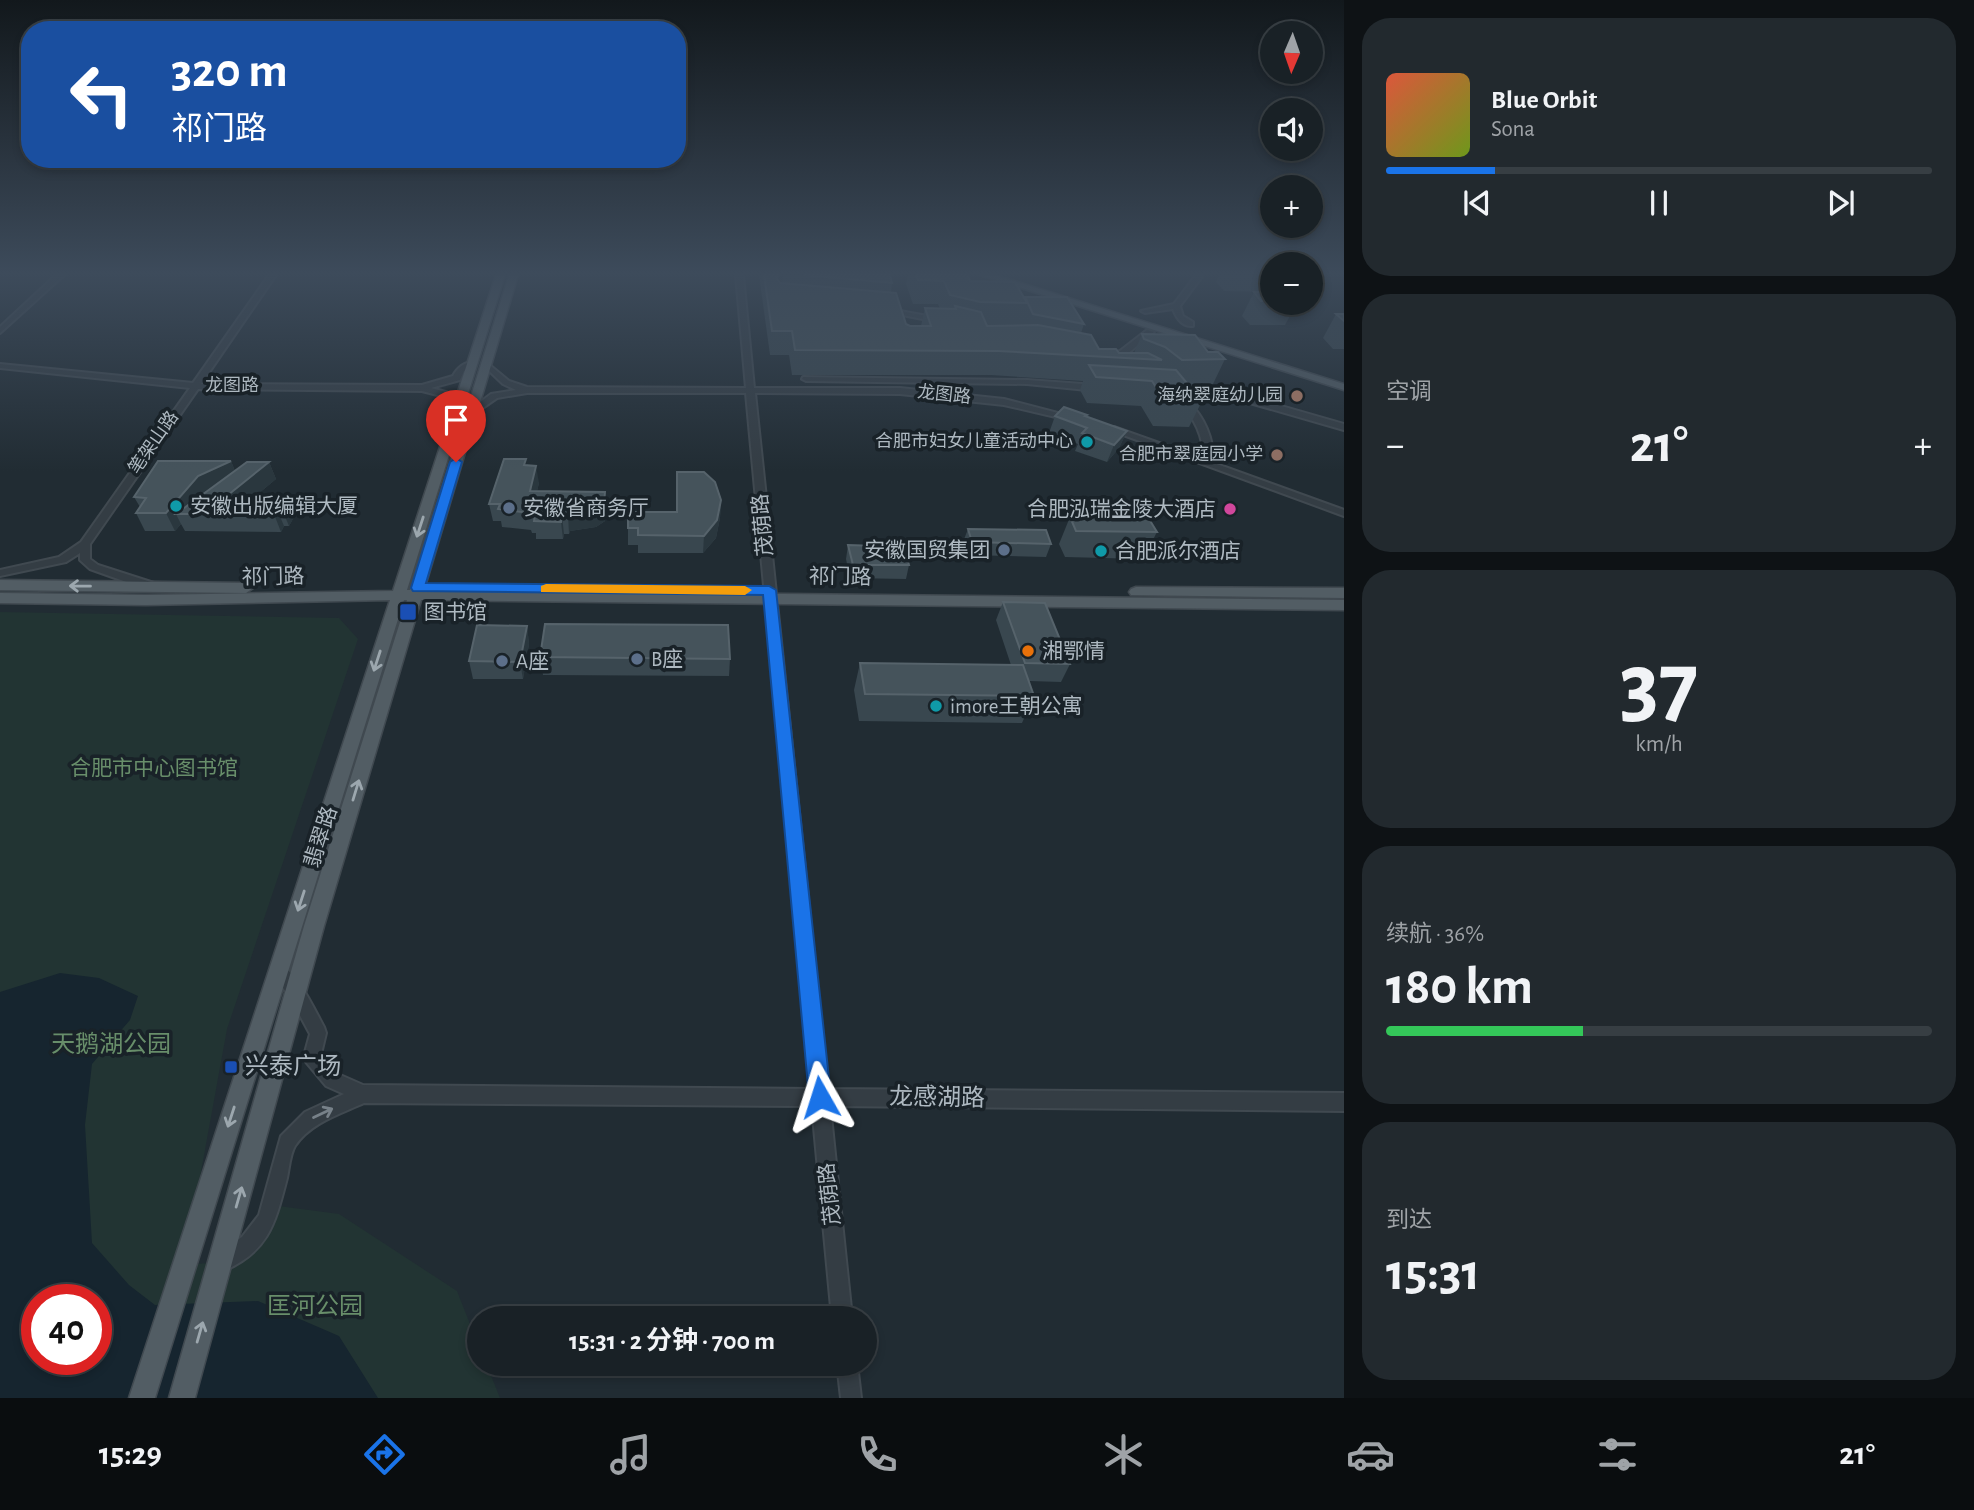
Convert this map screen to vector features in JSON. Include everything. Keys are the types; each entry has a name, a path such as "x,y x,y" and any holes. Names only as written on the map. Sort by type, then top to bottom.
{"main road":[{"name":"翡翠路","path":"182,1398 456,412 480,340"},
{"name":"翡翠路","path":"142,1398 278,971 493,340"},
{"path":"1194,340 1344,387"},
{"path":"1223,340 1344,377"},
{"name":"祁门路","path":"0,585 408,592 1344,593"},
{"name":"祁门路","path":"0,597 146,600 408,592"},
{"name":"祁门路","path":"770,594 1344,605"}],"street":[{"name":"笔架山路","path":"85,544 227,340"},
{"name":"茂荫路","path":"746,340 841,1306"},
{"path":"1103,349 1122,359 1141,340"},
{"path":"486,364 499,379 510,386 527,390"},
{"path":"422,388 457,378 460,370 472,365"},
{"name":"龙图路","path":"0,366 194,386 422,388"},
{"path":"806,379 1027,382 1112,389"},
{"path":"422,388 446,393 450,396 448,404 456,412"},
{"name":"龙图路","path":"527,390 900,391 1004,402 1081,420"},
{"path":"471,412 495,396 527,390"},
{"path":"1209,464 1208,436 1203,425 1194,412 1168,390 1215,390 1344,427"},
{"path":"1104,427 1344,513"},
{"path":"0,573 61,560 85,544"},
{"path":"85,544 85,560 94,567 154,588"},
{"path":"278,971 296,992 318,1033 312,1056 332,1080 363,1094"},
{"path":"220,1262 249,1244 267,1219 287,1142 312,1118 363,1094"},
{"name":"龙感湖路","path":"363,1094 1344,1102"},
{"path":"848,1376 850,1398"}],"green space":[{"path":"0,612 339,618 358,639 227,1029 184,1265 220,1262 271,1205 339,1214 457,1291 467,1316 467,1376 491,1376 500,1398 0,1398"}],"water":[{"path":"60,973 99,978 138,996 130,1020 92,1064 85,1125 92,1243 129,1285 155,1305 258,1301 339,1336 378,1398 0,1398 0,992"}],"building":[{"path":"793,340 1094,340 1099,349 1116,349 1119,353 1148,353 1162,360 998,351 795,350"},
{"path":"1147,340 1199,340 1208,352 1218,352 1225,359 1182,360 1165,347"},
{"path":"1089,365 1176,370 1202,401 1165,401 1152,381 1096,377"},
{"path":"1064,407 1127,431 1114,445 1082,433 1087,428 1055,416"},
{"path":"504,459 526,459 524,465 536,466 530,491 605,492 604,503 594,510 562,516 561,522 534,521 535,515 529,515 530,513 498,509 500,504 489,504"},
{"path":"158,461 231,461 198,476 166,513 136,513 146,498 134,497"},
{"path":"247,462 269,462 223,499 287,499 282,509 277,509 274,514 176,514"},
{"path":"677,472 704,472 715,482 721,500 717,520 704,536 638,535 638,528 628,528 628,517 634,518 634,512 677,512"},
{"path":"1070,517 1149,519 1157,532 1076,531"},
{"path":"968,529 1046,530 1051,544 972,542"},
{"path":"848,545 904,547 909,565 853,565"},
{"path":"1003,602 1045,603 1070,664 1025,663"},
{"path":"545,624 728,625 730,659 540,657"},
{"path":"477,625 527,626 520,662 469,661"},
{"path":"860,663 1023,665 1034,696 865,694"}],"slow traffic":[{"path":"546,589 745,590"}],"place":[{"name":"海纳翠庭幼儿园","path":"1297,396"},
{"name":"合肥市妇女儿童活动中心","path":"1087,442"},
{"name":"合肥市翠庭园小学","path":"1277,455"},
{"name":"安徽出版编辑大厦","path":"176,506"},
{"name":"安徽省商务厅","path":"509,508"},
{"name":"合肥泓瑞金陵大酒店","path":"1230,509"},
{"name":"安徽国贸集团","path":"1004,550"},
{"name":"合肥派尔酒店","path":"1101,551"},
{"name":"图书馆","path":"408,612"},
{"name":"湘鄂情","path":"1028,651"},
{"name":"B座","path":"637,659"},
{"name":"A座","path":"502,661"},
{"name":"imore王朝公寓","path":"936,706"},
{"name":"兴泰广场","path":"231,1067"}],"route":[{"path":"456,462 418,588 769,590 820,1097"}],"park label":[{"name":"合肥市中心图书馆","path":"154,768"},
{"name":"天鹅湖公园","path":"111,1045"},
{"name":"匡河公园","path":"315,1307"}]}
